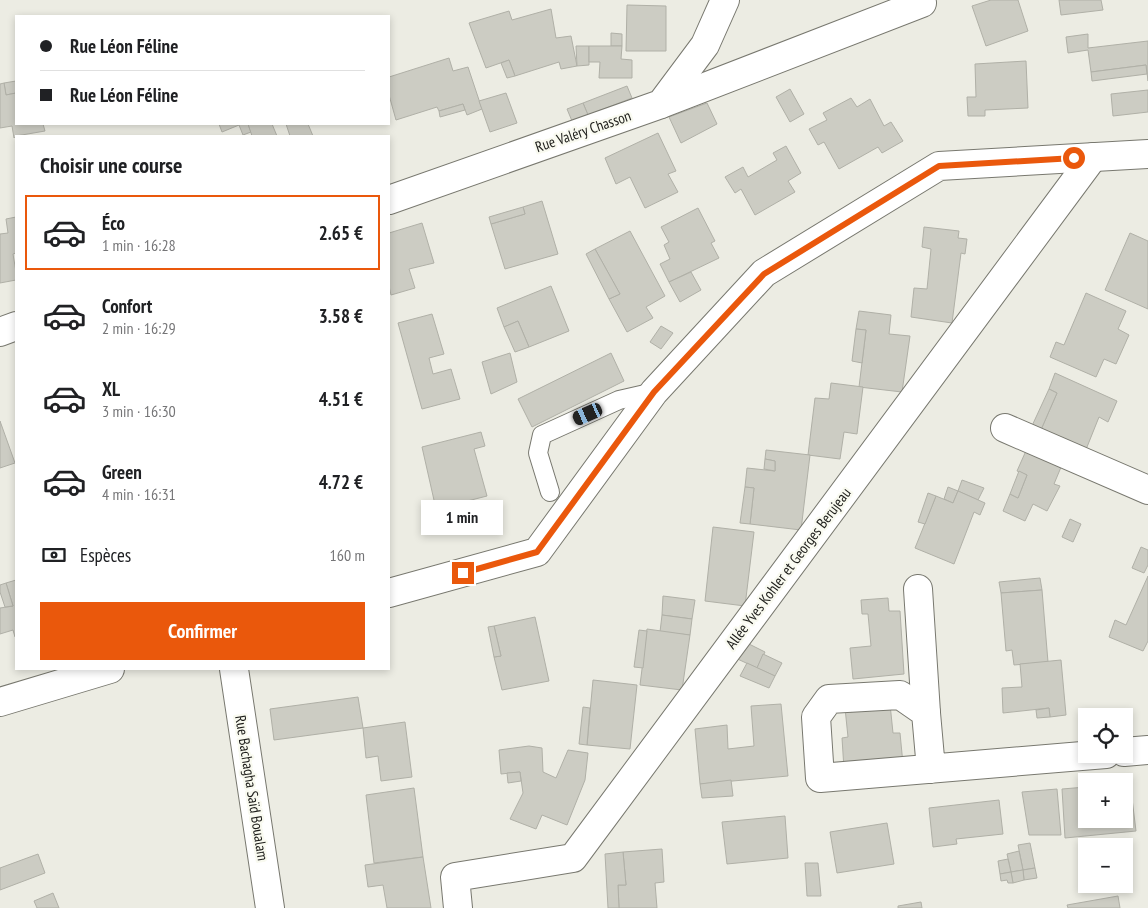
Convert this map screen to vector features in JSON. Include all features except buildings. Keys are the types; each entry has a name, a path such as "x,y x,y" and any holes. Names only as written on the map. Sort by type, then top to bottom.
{"street":[{"path":"661,104 705,45 725,0"},
{"name":"Rue Valéry Chasson","path":"390,200 661,104 922,3"},
{"path":"390,593 537,552 654,392 764,274 939,166 1148,154"},
{"name":"Allée Yves Kohler et Georges Berujeau","path":"458,908 455,877 573,858 1093,157"},
{"path":"0,332 15,326"},
{"path":"1005,428 1148,490"},
{"path":"918,589 926,713 932,768"},
{"path":"0,702 107,670"},
{"name":"Rue Bachagha Saïd Boualam","path":"234,670 270,908"},
{"path":"926,713 900,696 829,700 816,717 820,778 1078,756"},
{"path":"1133,751 1148,750"}],"lane":[{"path":"550,492 538,453 542,435 619,400 654,392"}],"route":[{"path":"463,573 537,552 654,392 764,274 939,166 1074,158"}]}
